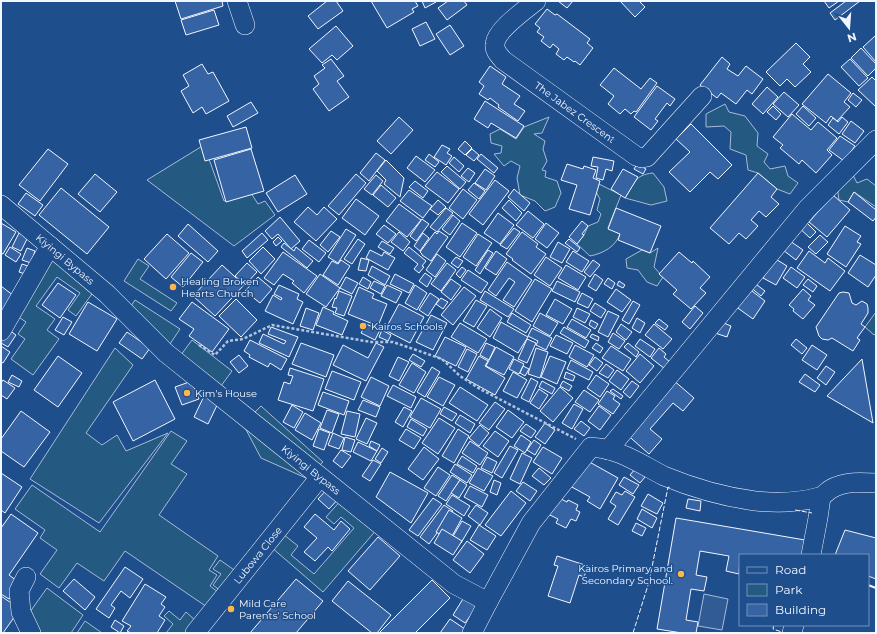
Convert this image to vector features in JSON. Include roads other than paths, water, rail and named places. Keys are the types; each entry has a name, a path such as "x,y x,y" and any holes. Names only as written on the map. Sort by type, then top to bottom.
{"street":[{"path":"237,1 245,25"},
{"name":"The Jabez Crescent","path":"536,1 506,26 496,37 494,45 497,53 503,60 636,156 642,158 647,157 702,96"},
{"path":"472,633 531,523 600,448 807,209 876,140"},
{"name":"Kiyingi Bypass","path":"1,204 107,294 166,353 454,584 488,602"},
{"path":"1,331 50,246"},
{"path":"600,448 620,453 684,484 735,497 776,503 803,501 821,497 830,489 842,484 857,482 876,483"},
{"name":"Lubowa Close","path":"195,633 320,476"},
{"path":"811,554 821,497"},
{"path":"26,577 18,591 21,612 31,633"}],"place":[{"name":"Healing Broken Hearts Church","path":"173,287"},
{"name":"Kairos Schools","path":"363,326"},
{"name":"Kim's House","path":"187,393"},
{"name":"Kairos Primary and Secondary School.","path":"681,574"},
{"name":"Mild Care Parents' School","path":"231,609"}]}
